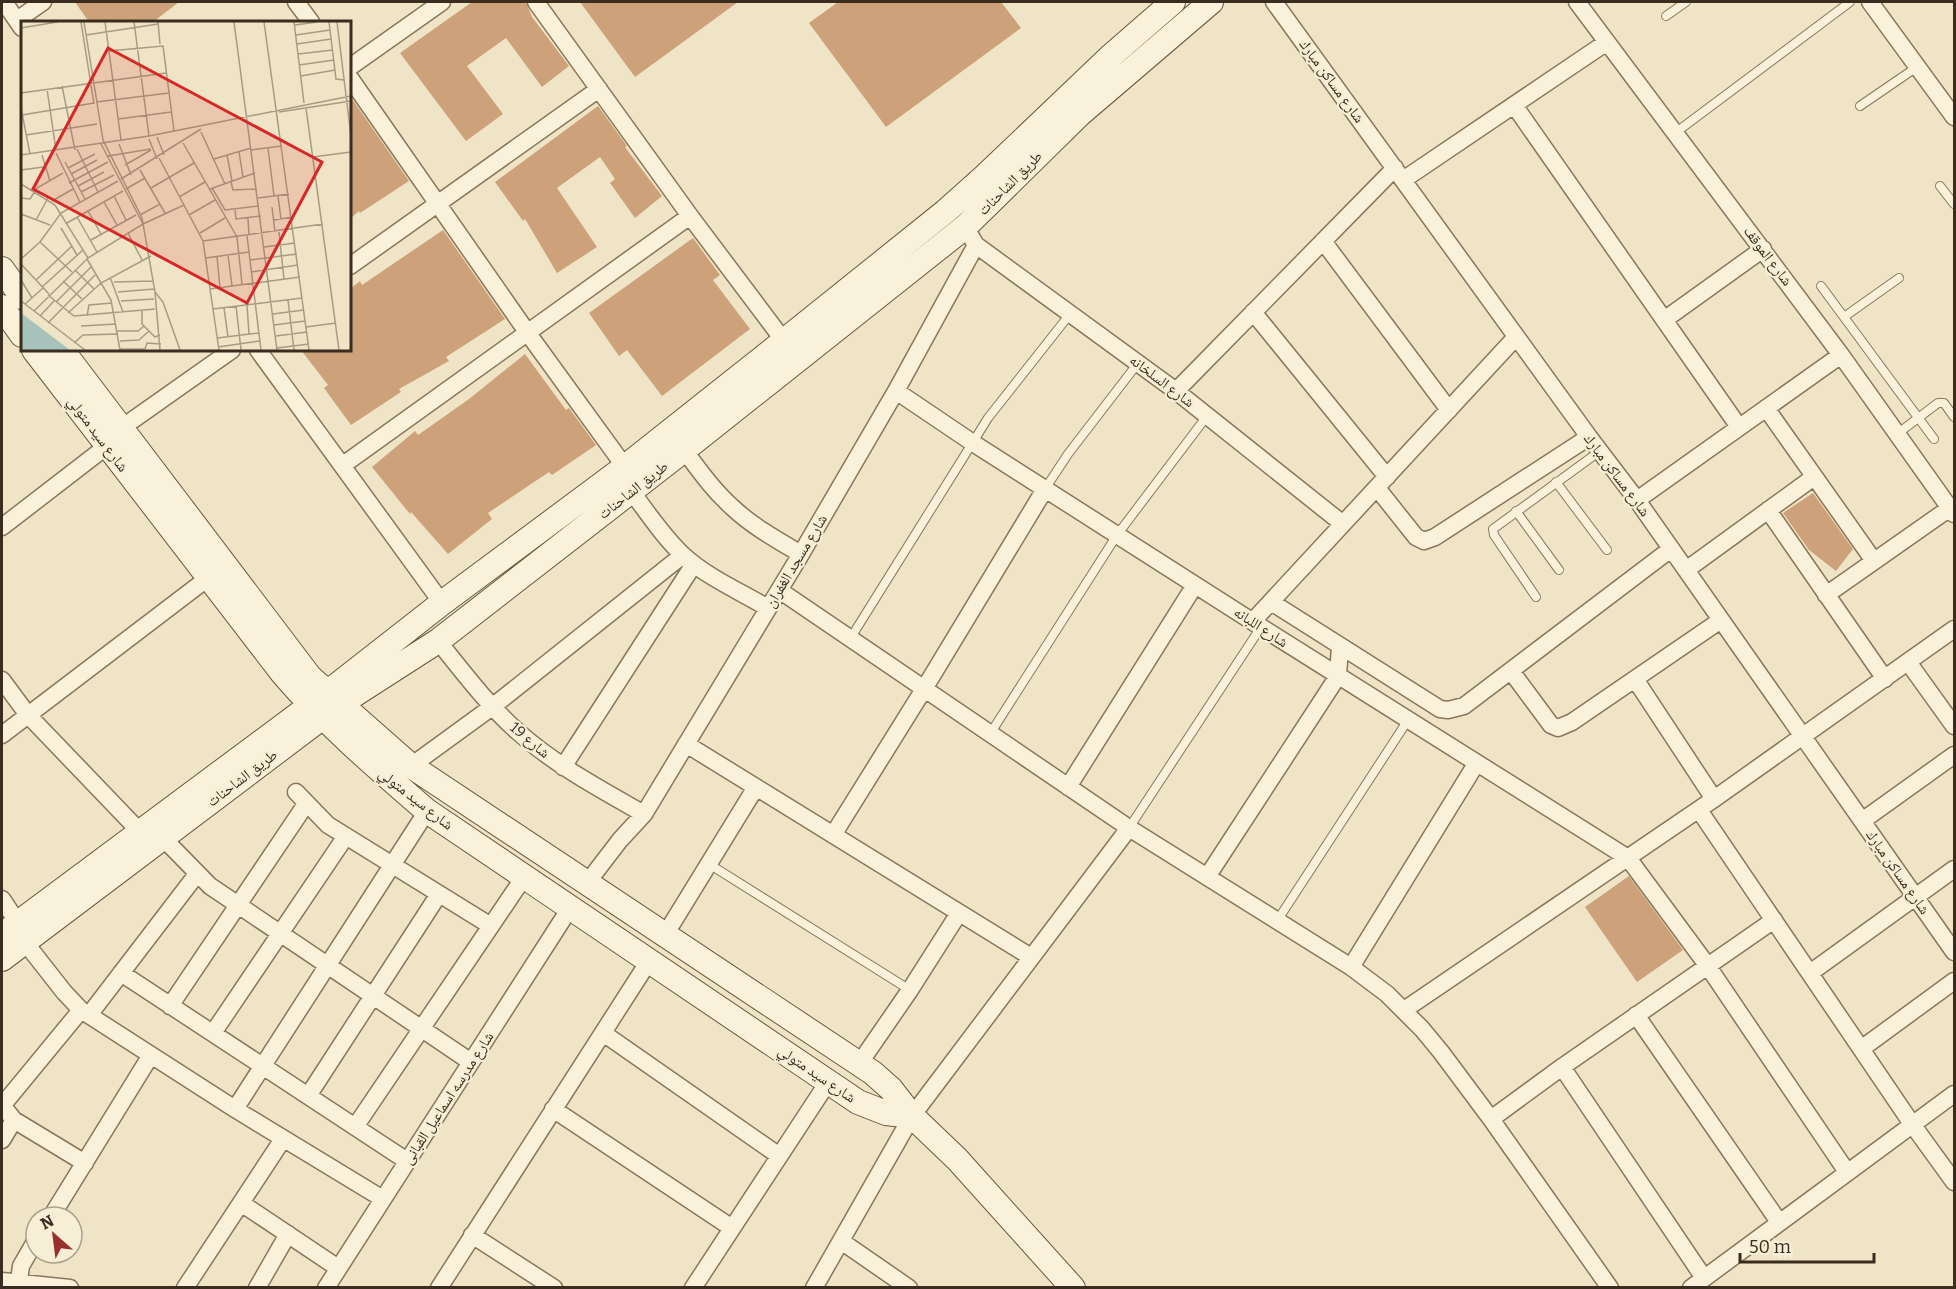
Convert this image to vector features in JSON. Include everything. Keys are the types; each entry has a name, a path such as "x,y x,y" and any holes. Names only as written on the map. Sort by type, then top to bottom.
{"street":[{"path":"4,2 20,24"},
{"path":"23,21 43,2"},
{"path":"296,2 310,21"},
{"path":"351,66 442,2"},
{"path":"536,2 690,216 784,341"},
{"name":"طريق الشاحنات","path":"2,958 14,933 151,838 325,705 442,603 625,467 954,205 1075,88 1173,2"},
{"name":"طريق الشاحنات","path":"325,705 438,641 684,450 970,236 1080,114 1211,2"},
{"name":"شارع مساكن مبارك","path":"1274,2 1637,500 1954,952"},
{"name":"شارع الموقف","path":"1576,2 1763,249 1952,511"},
{"path":"1870,2 1954,117"},
{"path":"1176,391 1323,240 1399,174 1514,105 1607,42"},
{"path":"351,79 527,332 625,467"},
{"path":"351,265 599,89"},
{"path":"1514,105 1739,427"},
{"path":"343,465 690,216"},
{"name":"شارع السلخانه","path":"970,236 1070,314 1176,391 1343,524"},
{"name":"شارع مسجد الغفران","path":"587,883 620,840 644,814 801,554 896,392 970,236"},
{"path":"1323,240 1449,410"},
{"path":"1664,320 1763,249"},
{"path":"2,268 7,307 21,333"},
{"path":"1253,312 1382,482 1420,541 1435,537 1589,437"},
{"path":"1257,624 1271,602 1516,337"},
{"name":"شارع سيد متولي","path":"34,351 114,437 310,677 325,705 372,764 427,812 858,1102 886,1113 912,1116"},
{"name":"شارع سيد متولي","path":"63,351 114,437 208,578 283,674 411,766 873,1073 891,1089 912,1116 957,1159 1073,1287"},
{"path":"2,527 114,437 231,351"},
{"path":"259,351 442,603"},
{"path":"1637,500 1841,355"},
{"name":"شارع اللبانه","path":"896,392 1476,764 1628,858"},
{"path":"1766,408 1874,561"},
{"path":"684,450 706,481 733,508 762,531 801,554"},
{"path":"1686,570 1814,477"},
{"path":"833,835 1046,489"},
{"path":"631,491 661,532 688,560 768,608"},
{"path":"1768,510 1885,679"},
{"path":"1826,595 1952,511"},
{"path":"1271,602 1440,709 1448,710 1464,706 1671,549"},
{"path":"411,766 688,560"},
{"path":"563,767 688,560"},
{"path":"2,735 208,578"},
{"path":"1068,787 1195,585"},
{"path":"779,590 1129,828 1351,967 1387,994 1441,1052 1610,1287"},
{"path":"1511,671 1551,725 1558,728 1572,722 1721,620"},
{"path":"1404,1010 1700,810 1954,629"},
{"name":"شارع 19","path":"438,641 492,706 517,731 563,767 644,814"},
{"path":"1207,877 1338,676 1340,646"},
{"path":"1908,662 1954,726"},
{"path":"1635,679 1714,799"},
{"path":"2,680 28,714 151,838 210,886 471,1062"},
{"path":"686,744 1032,957"},
{"path":"1862,821 1954,755"},
{"path":"1351,967 1476,764"},
{"path":"665,935 756,787"},
{"path":"170,1006 238,905 301,798 328,825 491,926"},
{"path":"1700,810 1912,1124 1954,1182"},
{"path":"235,1109 427,812"},
{"path":"814,1287 912,1116 1129,828"},
{"path":"213,1033 346,836"},
{"path":"1628,858 1707,965 1847,1172"},
{"path":"1810,973 1954,869"},
{"path":"85,1163 14,1120 2,1106 121,973 197,874"},
{"path":"355,1127 524,877"},
{"path":"308,1096 439,894"},
{"path":"2,899 14,933 64,992 85,1012 235,1109 383,1199"},
{"name":"شارع مدرسه اسماعيل القبانى","path":"326,1287 570,908"},
{"path":"859,1064 959,913"},
{"path":"1491,1119 1774,920"},
{"path":"439,1287 649,961"},
{"path":"121,973 407,1161"},
{"path":"1861,1049 1954,981"},
{"path":"1636,1015 1779,1222"},
{"path":"603,1033 778,1155"},
{"path":"59,1205 151,1055"},
{"path":"1562,1067 1697,1283 1954,1094"},
{"path":"693,1287 828,1082"},
{"path":"553,1109 732,1228"},
{"path":"2,1140 14,1120"},
{"path":"185,1287 284,1139"},
{"path":"241,1203 338,1268"},
{"path":"256,1287 288,1234"},
{"path":"472,1235 554,1287"},
{"path":"841,1241 909,1287"},
{"path":"24,1261 12,1284 70,1287"}],"lane":[{"path":"1666,16 1686,2"},
{"path":"1675,133 1850,2"},
{"path":"1860,105 1917,67"},
{"path":"1940,186 1954,204"},
{"path":"1844,317 1899,278"},
{"path":"1821,286 1934,439"},
{"path":"850,639 988,418 1070,314"},
{"path":"1046,489 1068,454 1138,363"},
{"path":"1898,434 1940,402 1944,403 1954,417"},
{"path":"990,734 1117,535 1207,416"},
{"path":"1536,597 1493,533 1495,526 1600,451"},
{"path":"1556,482 1607,550"},
{"path":"1516,511 1559,570"},
{"path":"1129,828 1257,624"},
{"path":"1277,921 1408,720"},
{"path":"709,864 910,990"}],"building":[{"path":"75,2 179,2 154,21 88,21"},
{"path":"472,2 526,2 532,17 569,66 542,87 506,38 467,66 503,114 466,141 400,53"},
{"path":"580,2 738,2 635,77"},
{"path":"838,2 1001,2 1021,28 886,127 809,23"},
{"path":"351,97 409,181 360,213 359,211 351,218"},
{"path":"598,106 662,196 635,218 610,183 615,179 600,157 557,188 597,247 557,273 525,219 523,221 495,182"},
{"path":"443,230 505,319 446,357 449,361 399,389 401,392 351,425 324,388 328,385 302,351 351,351 351,288 360,281 362,285"},
{"path":"693,238 720,275 713,280 750,329 662,396 627,350 619,356 589,313"},
{"path":"525,354 566,410 569,408 596,445 552,475 549,472 488,513 492,519 448,554 411,512 410,514 372,467 415,431 418,435 469,399"},
{"path":"1813,493 1853,549 1836,571 1809,550 1783,513"},
{"path":"1629,876 1683,950 1637,982 1585,907"}]}
